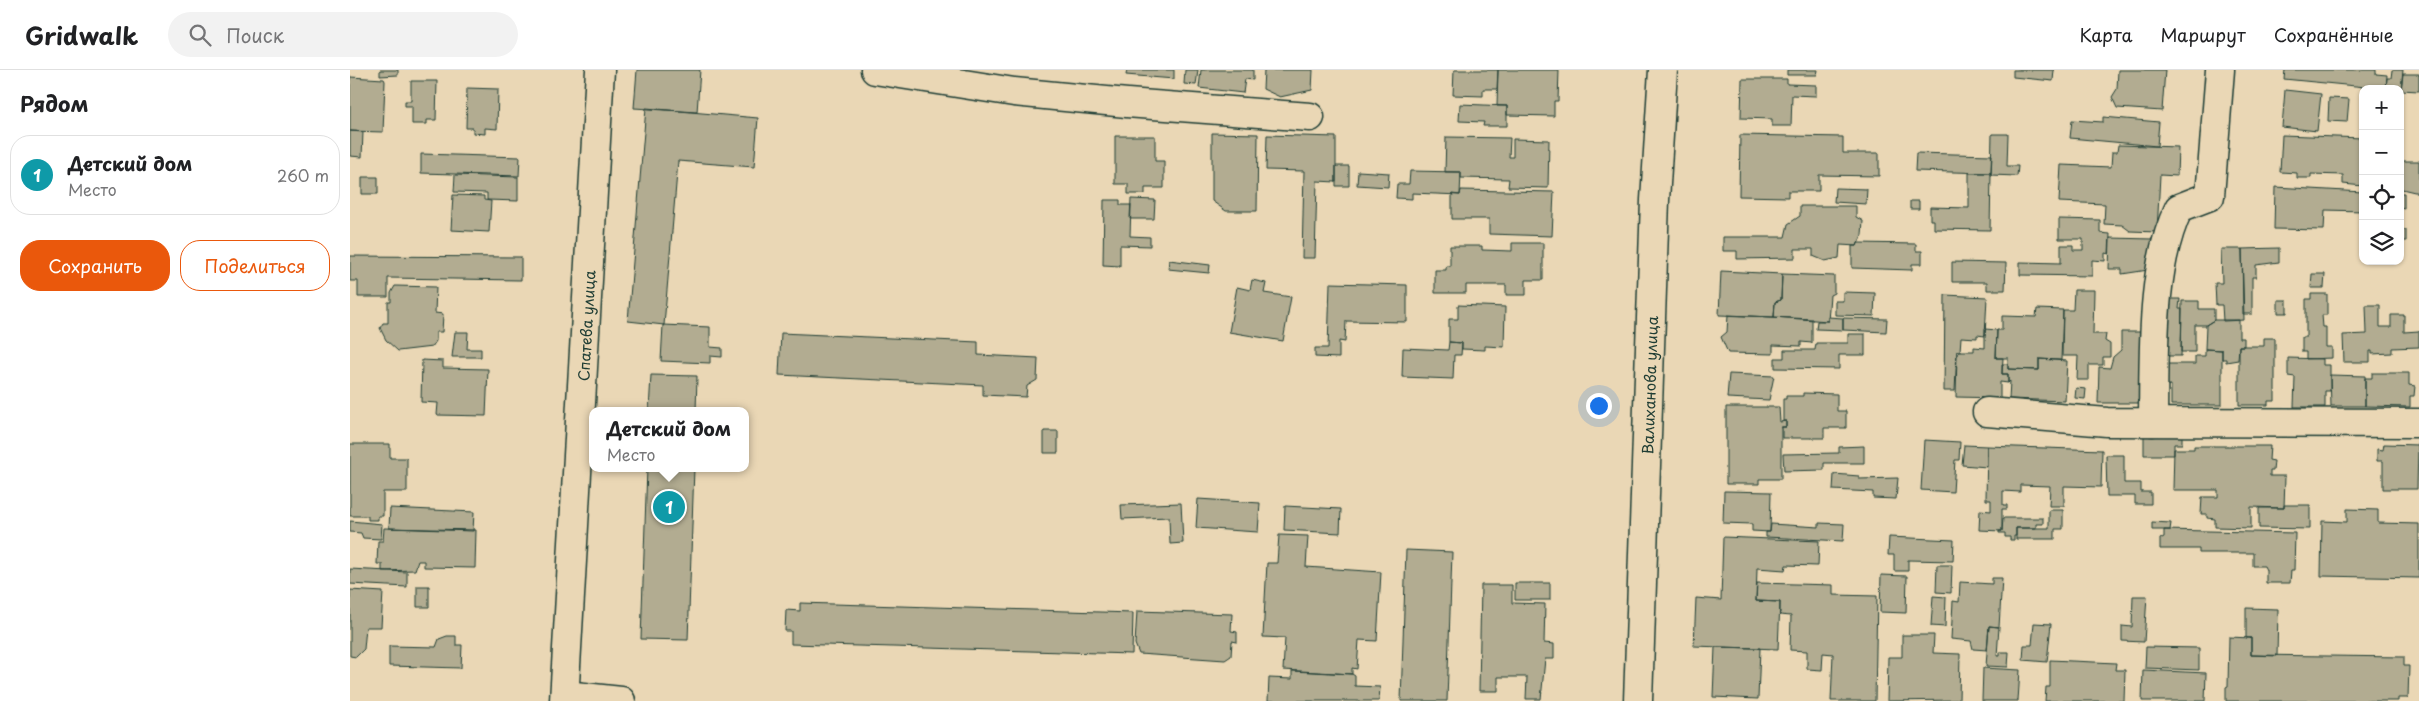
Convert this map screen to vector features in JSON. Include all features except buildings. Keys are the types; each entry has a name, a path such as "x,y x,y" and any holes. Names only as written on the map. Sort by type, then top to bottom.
{"street":[{"name":"Спатева улица","path":"565,698 600,70"},
{"path":"875,70 1014,92 1310,117"},
{"name":"Валиханова улица","path":"1638,701 1655,200 1663,70"},
{"path":"2153,422 2156,321 2161,265 2169,229 2179,208 2210,196 2220,70"},
{"path":"1988,412 2107,422 2419,423"},
{"path":"565,698 621,701"}],"place":[{"name":"Детский дом","path":"669,507"}]}
